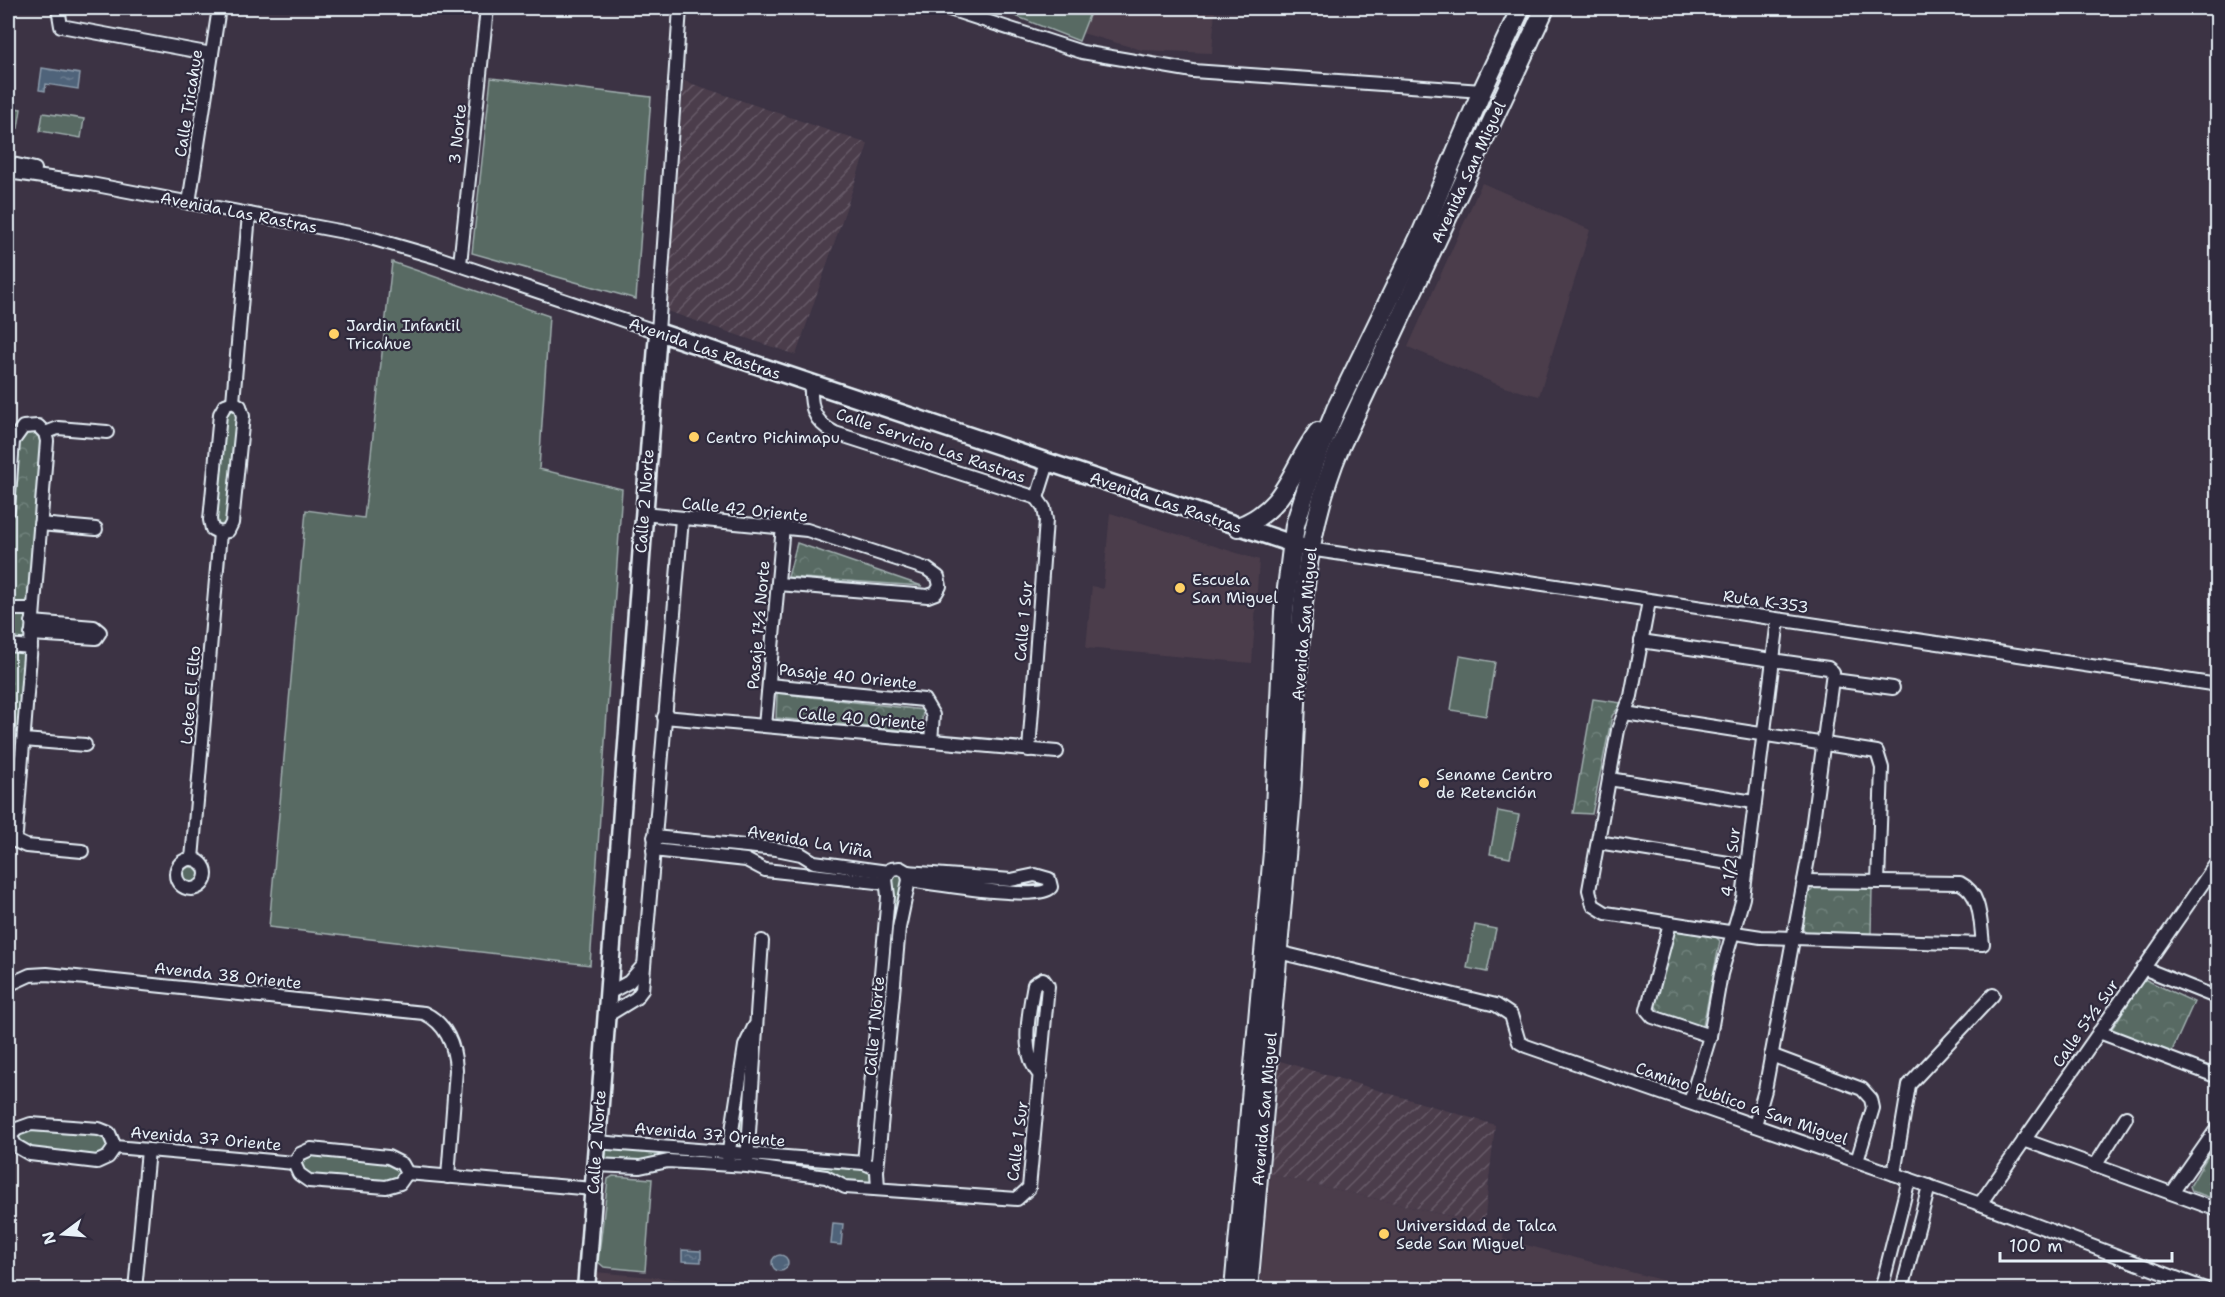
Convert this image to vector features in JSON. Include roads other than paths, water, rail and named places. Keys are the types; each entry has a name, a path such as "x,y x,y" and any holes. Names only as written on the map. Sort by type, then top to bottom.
{"highway":[{"name":"Avenida San Miguel","path":"1248,1290 1278,952 1300,547 1309,480 1336,410 1426,222 1482,91 1521,8"},
{"name":"Avenida San Miguel","path":"1234,1290 1273,852 1284,612 1300,547 1320,502 1336,456 1545,8"},
{"path":"1482,91 1507,87"},
{"path":"1238,526 1256,520 1276,503 1307,448 1336,410"}],"main road":[{"name":"Avenida Las Rastras","path":"658,332 1300,547"},
{"name":"Calle 2 Norte","path":"586,1290 606,994 658,332"}],"street":[{"path":"58,8 61,26 212,54"},
{"name":"Calle Tricahue","path":"189,202 219,8"},
{"name":"3 Norte","path":"460,264 488,8"},
{"name":"Calle 2 Norte","path":"658,332 680,8"},
{"path":"946,8 962,10 1082,52 1193,71 1482,91"},
{"name":"Avenida Las Rastras","path":"8,163 91,184"},
{"name":"Avenida Las Rastras","path":"8,172 91,184 360,235 460,264 658,332"},
{"name":"Loteo El Elto","path":"232,402 249,214"},
{"name":"Calle Servicio Las Rastras","path":"811,383 812,412 828,429 1037,498 1048,463"},
{"name":"Loteo El Elto","path":"232,402 240,406 243,416 232,523 228,531 220,533 212,529 210,520 220,414 225,405 232,402"},
{"path":"8,510 15,435 28,425 38,426 45,433 47,441 16,833 10,842 26,846 82,851"},
{"path":"45,433 58,428 107,432"},
{"name":"Calle 1 Sur","path":"1029,750 1046,520 1044,508 1037,498"},
{"name":"Calle 42 Oriente","path":"643,514 807,530 927,569 938,577 940,582 939,590 928,596 778,584"},
{"path":"605,1017 639,994 682,519"},
{"path":"40,524 96,529"},
{"name":"Pasaje 1½ Norte","path":"765,726 783,526"},
{"name":"Loteo El Elto","path":"192,859 220,533"},
{"name":"Ruta K-353","path":"1300,547 2217,685"},
{"path":"1648,601 1631,696 1618,730 1589,890 1593,905 1606,913 1733,934 1794,940 1983,944 1978,904 1970,888 1960,883 1804,881"},
{"path":"8,609 33,609"},
{"name":"4 1/2 Sur","path":"1689,1102 1710,1036 1721,974 1743,898 1778,620"},
{"path":"1641,641 1828,668 1833,672 1834,680 1825,742 1794,940 1765,1090 1755,1125"},
{"path":"8,645 31,647"},
{"path":"1834,680 1893,688"},
{"name":"Pasaje 40 Oriente","path":"769,685 924,700 933,715 931,741"},
{"path":"1625,713 1825,742 1877,752 1882,768 1878,882"},
{"name":"Calle 40 Oriente","path":"664,717 1057,753"},
{"path":"24,740 85,744"},
{"path":"1610,779 1754,802"},
{"path":"1598,842 1747,866"},
{"name":"Avenida La Viña","path":"653,844 736,858 774,872 887,880"},
{"name":"Avenida La Viña","path":"653,844 776,849 801,854 814,862 887,880"},
{"name":"Calle 5½ Sur","path":"1980,1204 2217,861"},
{"path":"908,879 900,868 887,880 896,891 908,879 1011,880 1040,875 1049,879 1051,887 1044,893 1012,893 908,879"},
{"name":"Calle 1 Norte","path":"877,1171 899,928 908,879"},
{"name":"Calle 1 Norte","path":"864,1163 887,880"},
{"path":"1670,923 1647,1010 1653,1017 1710,1036"},
{"path":"747,1160 762,941"},
{"name":"Camino Publico a San Miguel","path":"1278,952 1496,1005 1511,1015 1519,1042 1526,1046 1980,1204 2208,1290"},
{"path":"606,994 629,982 643,966"},
{"path":"2143,968 2216,995"},
{"name":"Avenda 38 Oriente","path":"8,985 30,975 47,974 411,1010 430,1016 442,1026 453,1046 456,1070 447,1177"},
{"name":"Calle 1 Sur","path":"1011,1200 1022,1197 1029,1188 1041,1076 1048,986 1043,979 1034,984 1028,1050 1032,1067 1041,1076"},
{"path":"1894,1174 1909,1085 1993,996"},
{"path":"727,1166 746,1046 757,1024"},
{"path":"2099,1032 2217,1077"},
{"path":"1771,1055 1862,1089 1871,1099 1873,1108 1857,1161"},
{"path":"2095,1166 2127,1117"},
{"name":"Avenida 37 Oriente","path":"31,1124 99,1128 109,1133 115,1147 108,1156 97,1162 30,1154 16,1146 9,1136 17,1129 31,1124"},
{"path":"2172,1194 2217,1127"},
{"path":"2024,1140 2217,1210"},
{"name":"Avenida 37 Oriente","path":"596,1142 729,1150 747,1160 820,1176 845,1187 1011,1200"},
{"name":"Avenida 37 Oriente","path":"115,1147 294,1163"},
{"path":"135,1290 148,1150"},
{"name":"Avenida 37 Oriente","path":"294,1163 305,1151 322,1150 388,1157 402,1164 407,1173"},
{"name":"Avenida 37 Oriente","path":"595,1165 640,1167 668,1161 727,1166 747,1160 820,1160 864,1163 877,1171"},
{"path":"820,1160 820,1176"},
{"name":"Avenida 37 Oriente","path":"294,1163 299,1174 309,1181 386,1187 400,1184 407,1173"},
{"path":"877,1171 878,1190"},
{"name":"Avenida 37 Oriente","path":"407,1173 593,1189"},
{"path":"1881,1290 1909,1179"},
{"path":"1902,1290 1929,1186"}],"water":[{"path":"42,68 80,74 78,89 46,84 45,91 39,90"},
{"path":"833,1223 843,1224 841,1245 831,1244"},
{"path":"682,1250 701,1251 701,1262 682,1261"},
{"path":"780,1255 786,1257 788,1263 786,1269 780,1271 774,1269 772,1263 774,1257"}],"place":[{"name":"Jardin Infantil Tricahue","path":"334,334"},
{"name":"Centro Pichimapu","path":"694,437"},
{"name":"Escuela San Miguel","path":"1180,588"},
{"name":"Sename Centro de Retención","path":"1424,783"},
{"name":"Universidad de Talca Sede San Miguel","path":"1384,1234"}]}
